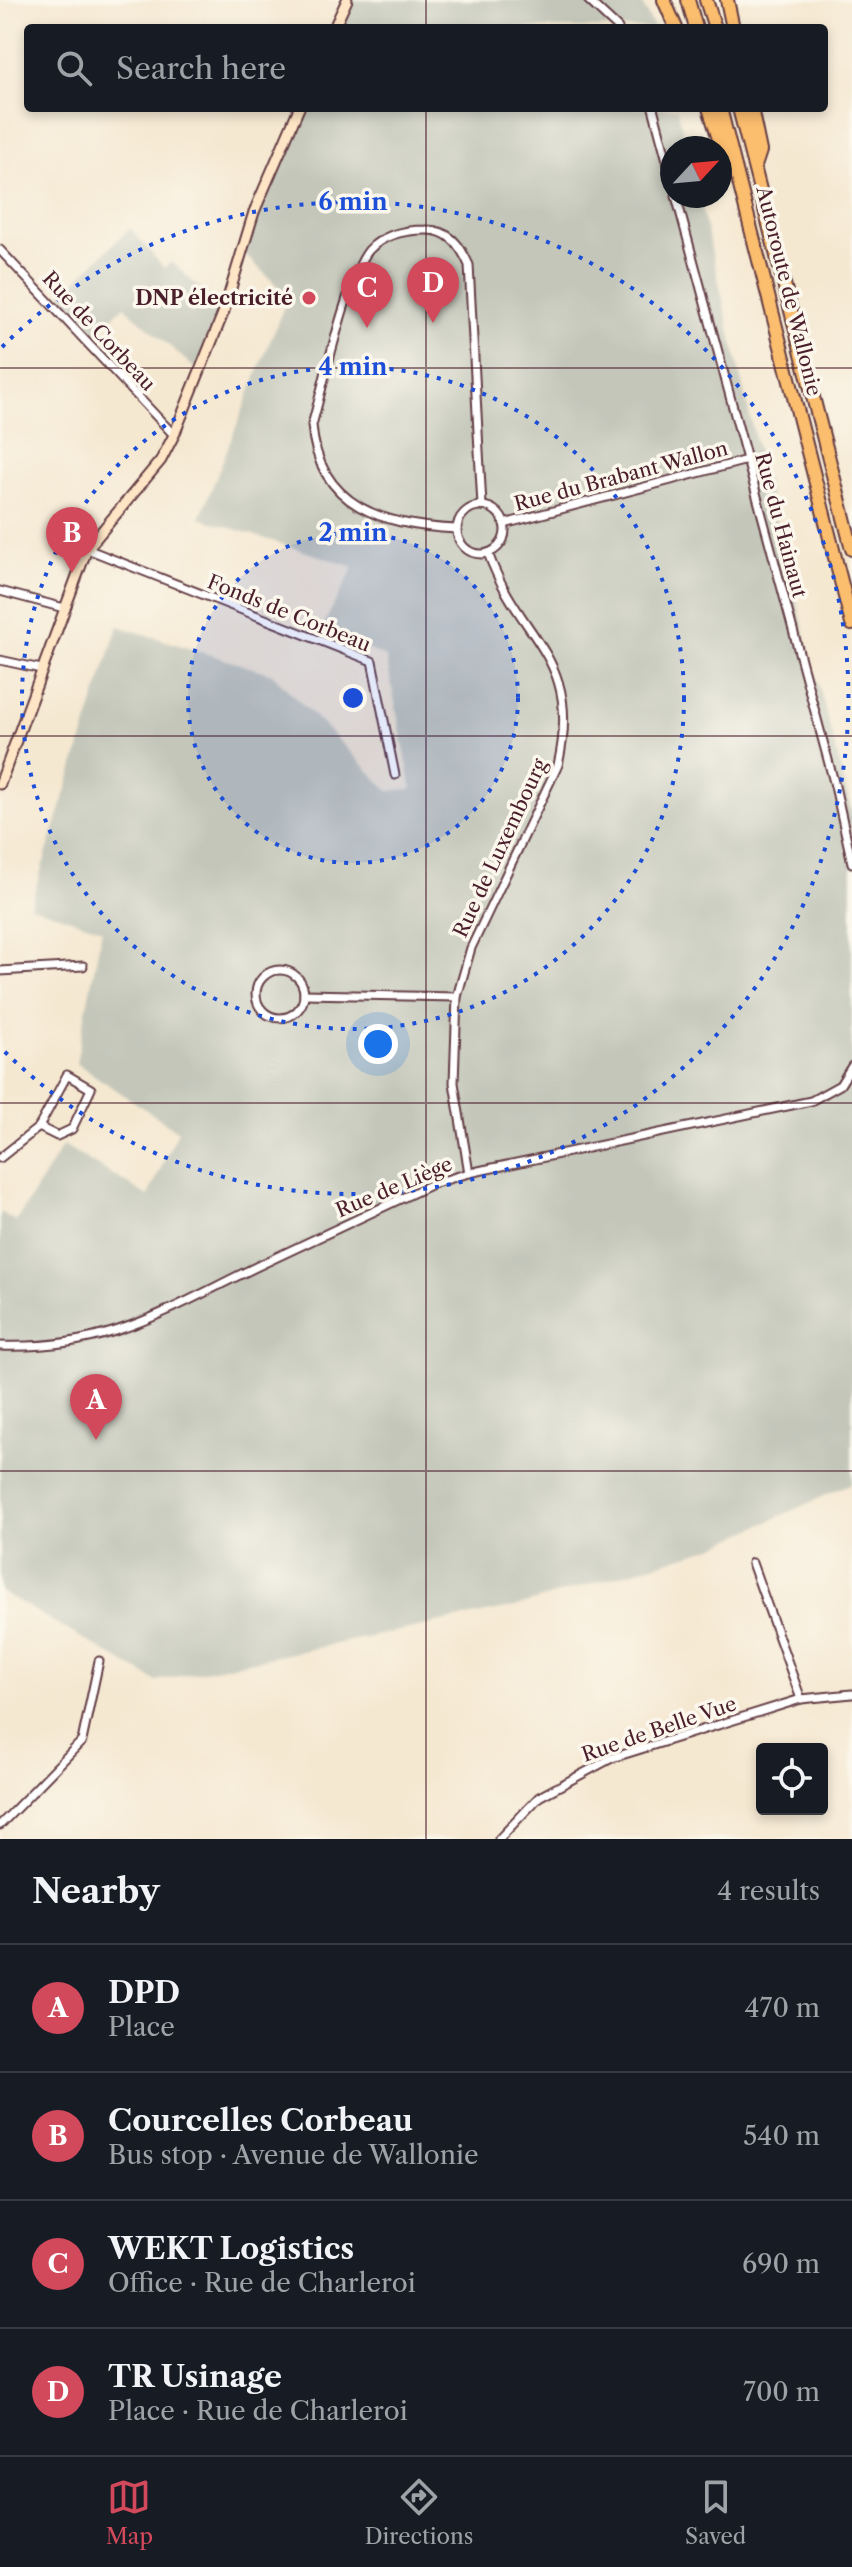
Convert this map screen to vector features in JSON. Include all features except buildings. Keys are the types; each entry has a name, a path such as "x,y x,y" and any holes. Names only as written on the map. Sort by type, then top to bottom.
{"highway":[{"path":"664,0 674,24"},
{"path":"688,0 695,24"},
{"path":"706,0 714,24"},
{"path":"727,0 732,24"},
{"path":"710,112 730,174 743,193"},
{"name":"Autoroute de Wallonie","path":"721,112 852,624"},
{"name":"Autoroute de Wallonie","path":"740,112 852,549"},
{"path":"752,112 760,151 755,166"}],"street":[{"path":"336,24 347,0"},
{"path":"588,0 614,24"},
{"path":"0,784 87,549 161,460 174,435 224,311 254,212 297,112"},
{"path":"654,112 660,136"},
{"name":"Rue du Hainaut","path":"679,208 835,786 852,863"},
{"path":"457,529 386,520 359,506 331,483 314,452 312,425 356,274 370,250 391,234 437,229 460,244 469,265 482,506"},
{"name":"Rue de Corbeau","path":"0,250 174,435"},
{"name":"Rue du Brabant Wallon","path":"504,524 747,460"},
{"path":"482,506 496,512 504,524 504,539 488,553 466,549 457,529 468,510 482,506"},
{"name":"Fonds de Corbeau","path":"87,549 372,661 395,775"},
{"name":"Rue de Luxembourg","path":"469,1173 454,1083 457,997 471,948 558,765 565,733 566,706 557,673 499,581 488,553"},
{"path":"0,591 64,608"},
{"path":"0,660 41,669"},
{"path":"0,971 83,966"},
{"path":"277,970 298,979 304,994 296,1012 277,1018 259,1006 256,990 263,976 277,970"},
{"path":"304,994 457,997"},
{"name":"Rue de Liège","path":"0,1346 43,1347 100,1338 152,1320 424,1188 469,1173 811,1101 840,1085 852,1066"},
{"path":"0,1158 39,1127 67,1075 91,1089 72,1129 64,1135 57,1136 39,1127"},
{"path":"752,1563 801,1699"},
{"path":"0,1825 82,1741 99,1661"},
{"name":"Rue de Belle Vue","path":"499,1839 539,1797 586,1769 612,1758 801,1699 852,1694"}],"shaded area":[{"path":"347,0 640,0 652,24 336,24"},
{"path":"297,112 678,112 684,136 660,136 660,208 702,208 758,452 852,813 852,1483 713,1547 515,1607 156,1681 0,1591 0,1212 16,1221 63,1145 148,1196 178,1131 76,1063 102,929 30,906 118,626 272,674 389,791 412,789 386,657 320,631 354,567 200,518 288,296 242,252"},
{"path":"130,228 164,268 172,262 224,311 199,372 124,306 92,337 57,299"}],"place":[{"name":"DNP électricité","path":"309,298"},
{"name":"TR Usinage","path":"433,323"},
{"name":"WEKT Logistics","path":"367,328"},
{"name":"Courcelles Corbeau","path":"72,573"},
{"name":"DPD","path":"96,1440"}]}
